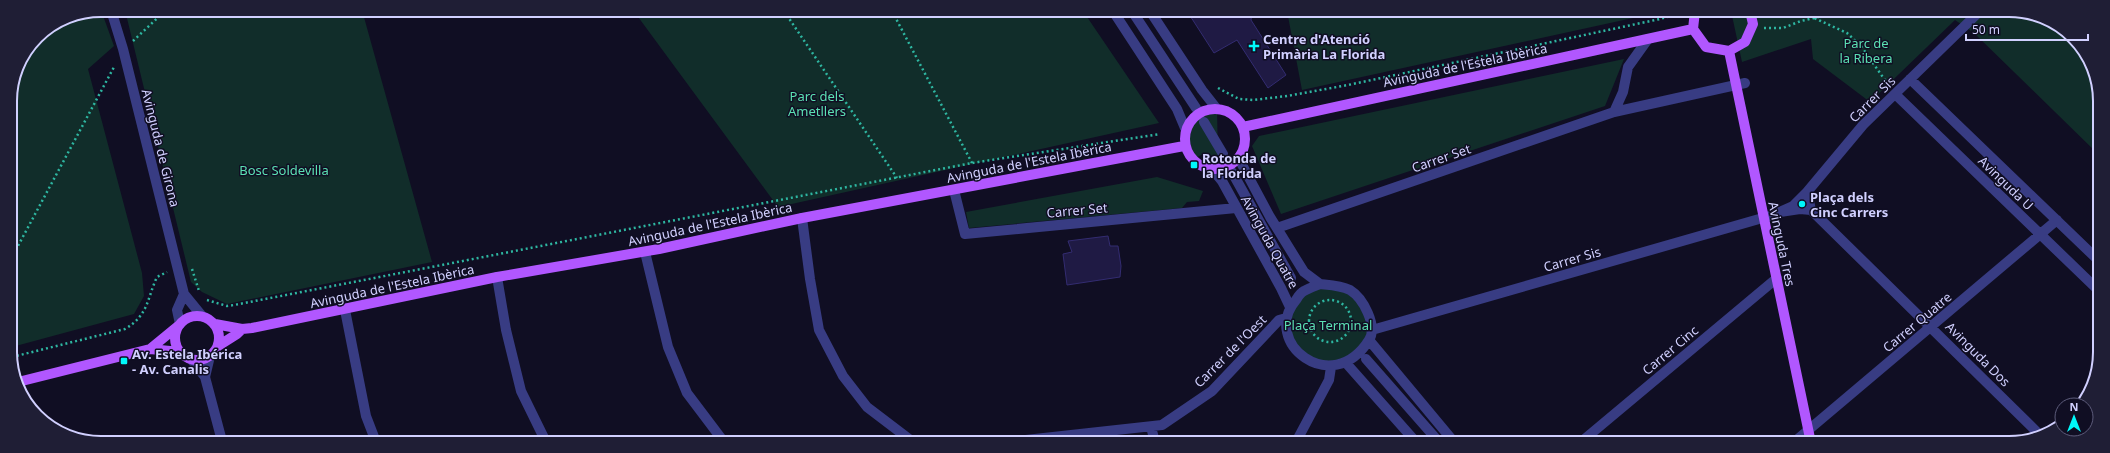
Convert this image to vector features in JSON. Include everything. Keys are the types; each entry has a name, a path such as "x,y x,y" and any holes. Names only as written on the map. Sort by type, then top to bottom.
{"main road":[{"path":"1694,17 1693,29 1706,47 1729,51 1745,42 1752,26 1751,17"},
{"name":"Avinguda de l'Estela Ibèrica","path":"1243,127 1693,29"},
{"name":"Avinguda Tres","path":"1729,51 1740,84 1763,217 1809,436"},
{"path":"1217,108 1236,117 1243,127 1246,140 1244,150 1239,159 1229,166 1214,170 1200,167 1192,160 1184,146 1185,128 1191,120 1199,113 1217,108"},
{"name":"Avinguda de l'Estela Ibèrica","path":"215,324 242,329 345,310 497,277 644,252 802,218 1184,146"},
{"path":"22,381 150,349 180,352 190,359 197,360 210,356 218,346 218,331 215,324 202,316 188,317 150,349"},
{"path":"179,325 175,339 180,352"},
{"name":"Avinguda de l'Estela Ibèrica","path":"218,346 242,329"}],"street":[{"name":"Avinguda de Girona","path":"113,17 123,49 184,294 202,316"},
{"path":"1117,17 1177,109 1185,128"},
{"path":"1136,17 1196,108"},
{"path":"1154,17 1202,90 1217,108"},
{"name":"Carrer Sis","path":"1370,335 1780,212 1793,206 1807,192 1863,125 1974,17"},
{"path":"1614,112 1623,92 1628,68 1648,39"},
{"name":"Avinguda U","path":"1910,79 2093,255"},
{"name":"Carrer Set","path":"1277,228 1614,112 1740,84"},
{"name":"Avinguda U","path":"1895,94 2093,285"},
{"path":"1204,122 1223,154"},
{"name":"Avinguda Quatre","path":"1239,159 1277,228 1304,272 1320,284"},
{"name":"Avinguda Quatre","path":"1214,170 1281,288 1290,307"},
{"name":"Avinguda Quatre","path":"1232,172 1291,278"},
{"name":"Carrer Set","path":"954,190 965,234 1236,208"},
{"path":"1780,212 1800,209 1812,210 1807,192"},
{"name":"Avinguda Dos","path":"1812,210 2036,431"},
{"path":"802,218 810,279 819,330 843,376 867,407 905,436"},
{"name":"Carrer Quatre","path":"1801,436 2057,220"},
{"path":"644,252 668,347 687,393 719,436"},
{"path":"497,277 506,330 521,391 543,436"},
{"name":"Carrer Cinc","path":"1588,436 1777,278"},
{"path":"1370,335 1346,362 1331,367 1314,364 1296,352 1287,335 1286,318 1290,307 1302,292 1320,284 1338,285 1351,291 1362,303 1368,316 1370,335 1449,436"},
{"path":"179,325 177,310 184,294"},
{"path":"345,310 366,416 374,436"},
{"name":"Carrer de l'Oest","path":"1065,436 1162,425 1212,391 1279,320 1286,318"},
{"path":"205,377 210,356"},
{"path":"190,359 205,377 221,436"},
{"path":"1366,359 1433,436"},
{"path":"1346,362 1411,436"},
{"path":"1299,436 1329,380 1331,367"},
{"path":"1151,427 1153,436"}],"path":[{"path":"17,248 123,49 158,17"},
{"path":"788,17 897,178"},
{"path":"895,17 972,163"},
{"path":"1202,90 1213,85 1239,99 1253,100 1286,96 1356,83 1667,17"},
{"path":"1752,26 1768,29 1783,28 1816,17 1847,33 1861,46 1895,94"},
{"path":"17,356 125,328 133,324 146,308 157,277 162,273 188,266 193,269 199,294 206,300 227,306 972,163 1160,134"},
{"path":"1329,299 1339,302 1346,308 1350,316 1351,324 1345,337 1335,341 1326,342 1317,336 1312,329 1310,320 1310,312 1314,306 1329,299"}],"green space":[{"path":"104,17 114,46 88,69 142,273 144,296 134,314 17,346 17,95 20,79 23,69 31,54 54,31 69,23 90,18"},
{"name":"Bosc Soldevilla","path":"127,17 364,17 432,262 227,304 202,292 191,282"},
{"name":"Parc dels Ametllers","path":"638,17 1087,17 1159,123 778,207"},
{"path":"1288,17 1637,17 1302,90"},
{"name":"Parc de la Ribera","path":"1732,17 2015,17 2036,21 2060,34 2076,50 2087,69 2093,95 2093,149 1974,33 1955,20 1870,102 1813,59 1811,39 1742,62"},
{"path":"1624,59 1605,106 1281,214 1252,146 1259,136"},
{"path":"1217,109 1218,158 1209,157 1203,154 1192,160 1186,147 1184,135 1187,123 1198,113"},
{"path":"1157,177 1203,191 1199,201 1187,202 1182,208 969,228 966,212"},
{"name":"Plaça Terminal","path":"1320,284 1351,291 1372,330 1346,363 1314,364 1287,335 1290,307"}],"building":[{"name":"Centre d'Atenció Primària La Florida","path":"1191,17 1251,17 1251,20 1286,75 1268,88 1237,40 1214,53"},
{"path":"1108,236 1110,246 1118,246 1121,266 1120,277 1067,285 1063,254 1072,252 1068,241"}],"place":[{"name":"Centre d'Atenció Primària La Florida","path":"1254,46"},
{"name":"Rotonda de la Florida","path":"1194,165"},
{"name":"Plaça dels Cinc Carrers","path":"1802,204"},
{"name":"Av. Estela Ibérica - Av. Canalis","path":"124,361"}]}
